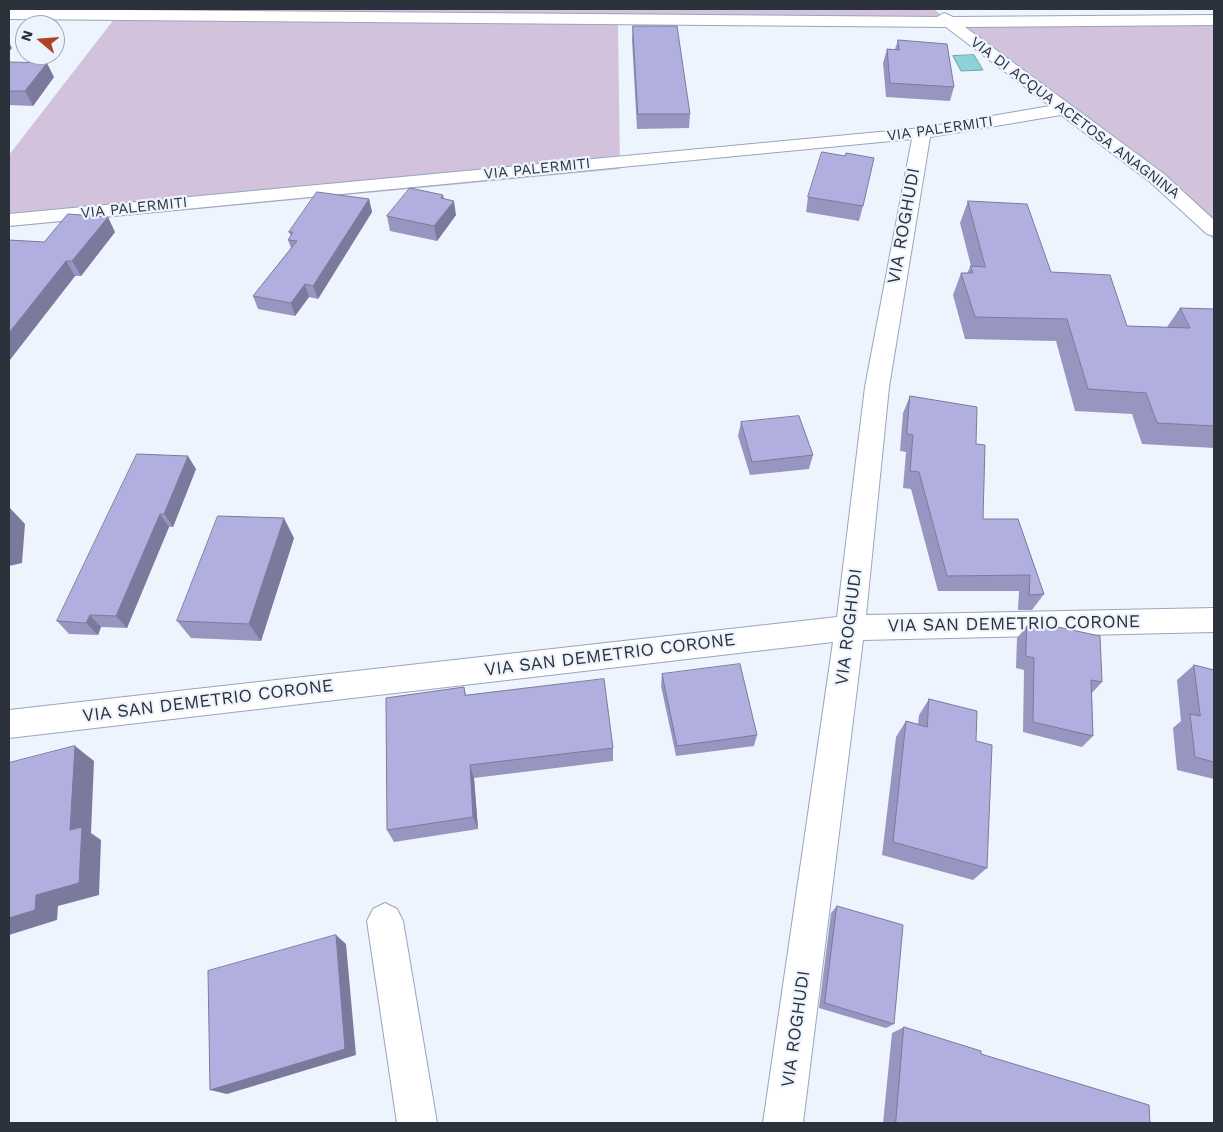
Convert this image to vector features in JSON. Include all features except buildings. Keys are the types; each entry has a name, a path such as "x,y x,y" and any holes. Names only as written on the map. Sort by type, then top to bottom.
{"street":[{"name":"VIA DI ACQUA ACETOSA ANAGNINA","path":"933,9 1169,188 1214,230"},
{"path":"9,14 950,22 1214,20"},
{"name":"VIA PALERMITI","path":"9,220 922,133 1063,109"},
{"name":"VIA ROGHUDI","path":"784,1123 850,628 877,387 922,133"},
{"name":"VIA SAN DEMETRIO CORONE","path":"9,724 850,628 1214,620"},
{"path":"386,921 417,1123"}],"shaded area":[{"path":"9,9 934,9 950,22 1214,20 1214,240 1169,188 949,22 9,14"},
{"path":"115,18 618,24 620,169 9,227 9,155"}],"water":[{"path":"974,55 983,70 961,71 953,56"}]}
